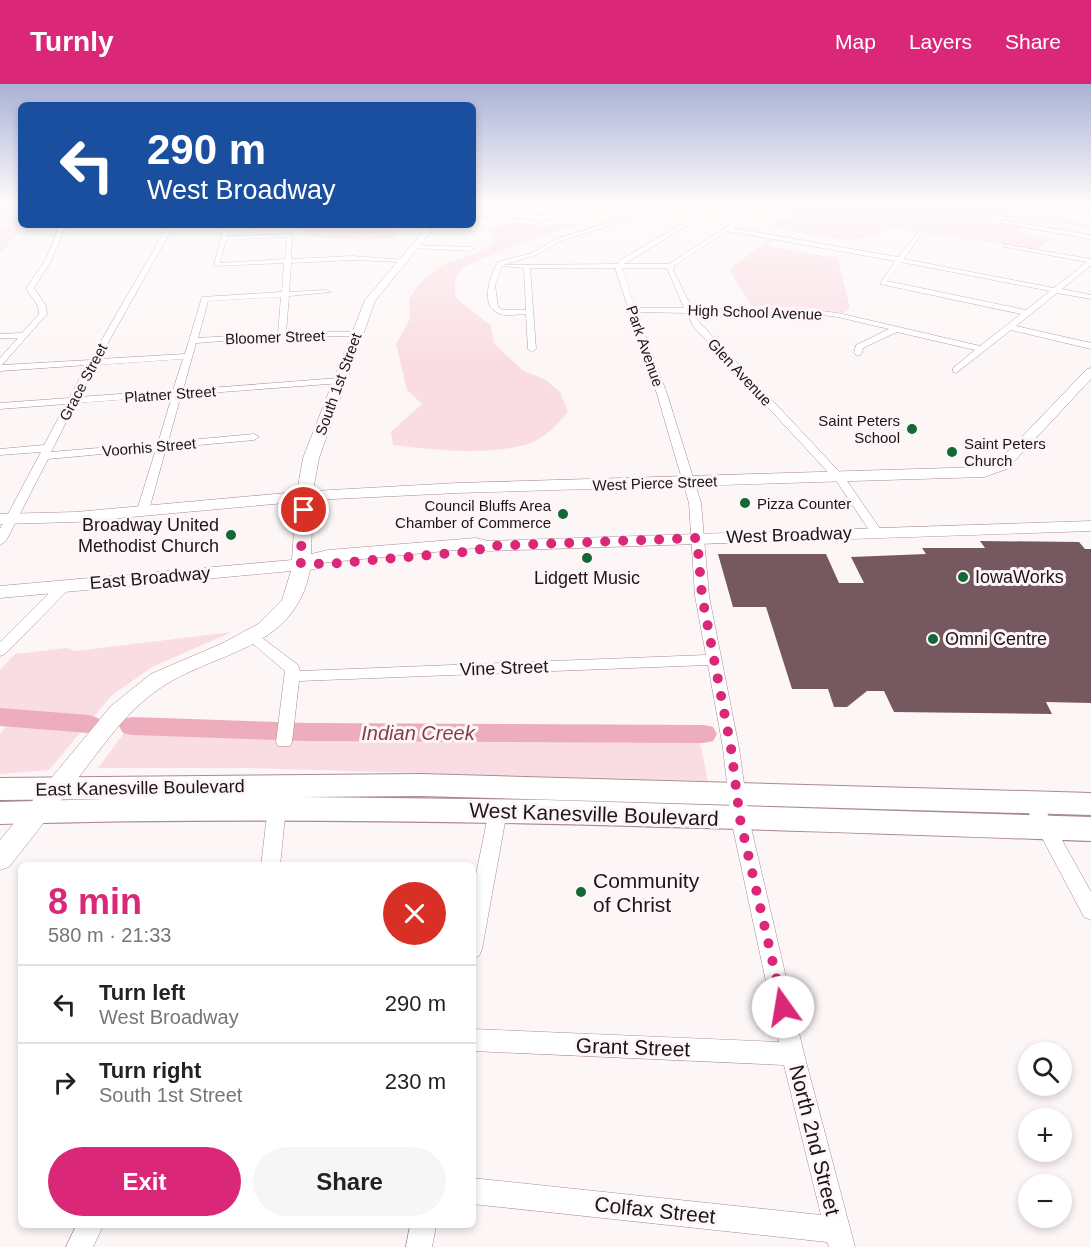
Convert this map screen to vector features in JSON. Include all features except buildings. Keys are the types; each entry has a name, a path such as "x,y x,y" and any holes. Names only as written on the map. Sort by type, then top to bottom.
{"main road":[{"name":"South 1st Street","path":"0,859 112,720 138,694 178,668 252,637 279,615 291,601 300,563 304,496 309,464 370,300 403,260"},
{"name":"West Pierce Street","path":"6,519 304,496 458,488 973,473 993,470 1004,464 1091,372"},
{"name":"West Broadway","path":"300,563 328,564 476,551 488,546 1091,526"},
{"name":"East Broadway","path":"0,592 300,563"},
{"name":"West Kanesville Boulevard","path":"278,797 422,785 1091,830"},
{"name":"East Kanesville Boulevard","path":"0,789 278,797"},
{"name":"East Kanesville Boulevard","path":"0,813 278,797"},
{"name":"West Kanesville Boulevard","path":"278,797 498,811 1032,802 1091,804"}],"street":[{"path":"0,363 44,310 30,288 49,258"},
{"name":"Grace Street","path":"0,541 6,519 46,452 92,363 152,258"},
{"path":"218,258 216,265 219,266 324,258"},
{"path":"282,335 288,258"},
{"path":"387,258 403,260"},
{"path":"514,258 502,261 491,278 490,287 495,308 506,312 529,312"},
{"path":"618,266 631,258"},
{"path":"498,266 670,266 682,258"},
{"path":"890,258 1091,297"},
{"path":"1034,258 1048,261 1053,258"},
{"path":"1076,258 1091,261"},
{"path":"900,260 883,282 1027,313"},
{"path":"956,370 1091,261"},
{"name":"Park Avenue","path":"618,266 690,482 699,521 697,538"},
{"name":"Glen Avenue","path":"670,266 700,328 837,477 877,533"},
{"path":"527,267 532,349"},
{"path":"143,510 205,299 327,292"},
{"name":"High School Avenue","path":"632,310 806,310 981,349"},
{"path":"1009,327 1091,346"},
{"path":"858,353 859,347 896,329"},
{"name":"Bloomer Street","path":"193,341 282,335 356,334"},
{"path":"0,336 24,335"},
{"path":"0,368 188,356"},
{"name":"Platner Street","path":"0,406 339,381"},
{"name":"Voorhis Street","path":"0,452 46,452 254,437"},
{"name":"North 2nd Street","path":"697,538 702,596 739,807 793,1054 840,1239"},
{"path":"0,651 64,586"},
{"path":"252,637 286,661 293,669 285,735"},
{"name":"Vine Street","path":"293,676 714,660"},
{"path":"270,862 278,797"},
{"path":"1032,802 1091,910"},
{"path":"476,928 498,811"},
{"name":"Grant Street","path":"476,1040 793,1054"},
{"name":"Colfax Street","path":"476,1192 840,1239"},
{"path":"79,1247 89,1228"},
{"path":"419,1247 423,1228"}],"shaded area":[{"path":"460,258 484,258 463,267 455,279 455,297 491,326 494,343 522,370 546,380 560,392 568,412 540,439 512,448 479,451 393,445 391,432 422,404 407,390 396,344 410,319 409,299 420,283 442,265"},
{"path":"744,258 837,258 850,308 844,313 803,307 751,306 729,269"},
{"path":"232,632 152,667 111,696 49,770 0,774 0,734 6,726 0,725 0,670 15,654 67,648 76,651"},
{"path":"133,721 271,734 697,728 708,781 246,768 98,768"}],"waterway":[{"name":"Indian Creek","path":"0,717 89,724"},
{"name":"Indian Creek","path":"132,726 308,732 704,734"}],"place":[{"name":"Saint Peters School","path":"912,429"},
{"name":"Saint Peters Church","path":"952,452"},
{"name":"Pizza Counter","path":"745,503"},
{"name":"Council Bluffs Area Chamber of Commerce","path":"563,514"},
{"name":"Broadway United Methodist Church","path":"231,535"},
{"name":"Lidgett Music","path":"587,558"},
{"name":"IowaWorks","path":"963,577"},
{"name":"Omni Centre","path":"933,639"},
{"name":"Community of Christ","path":"581,892"}],"route":[{"path":"304,510 300,563 328,564 476,551 488,546 518,544 697,538 702,596 731,748 740,819 783,1007"}]}
